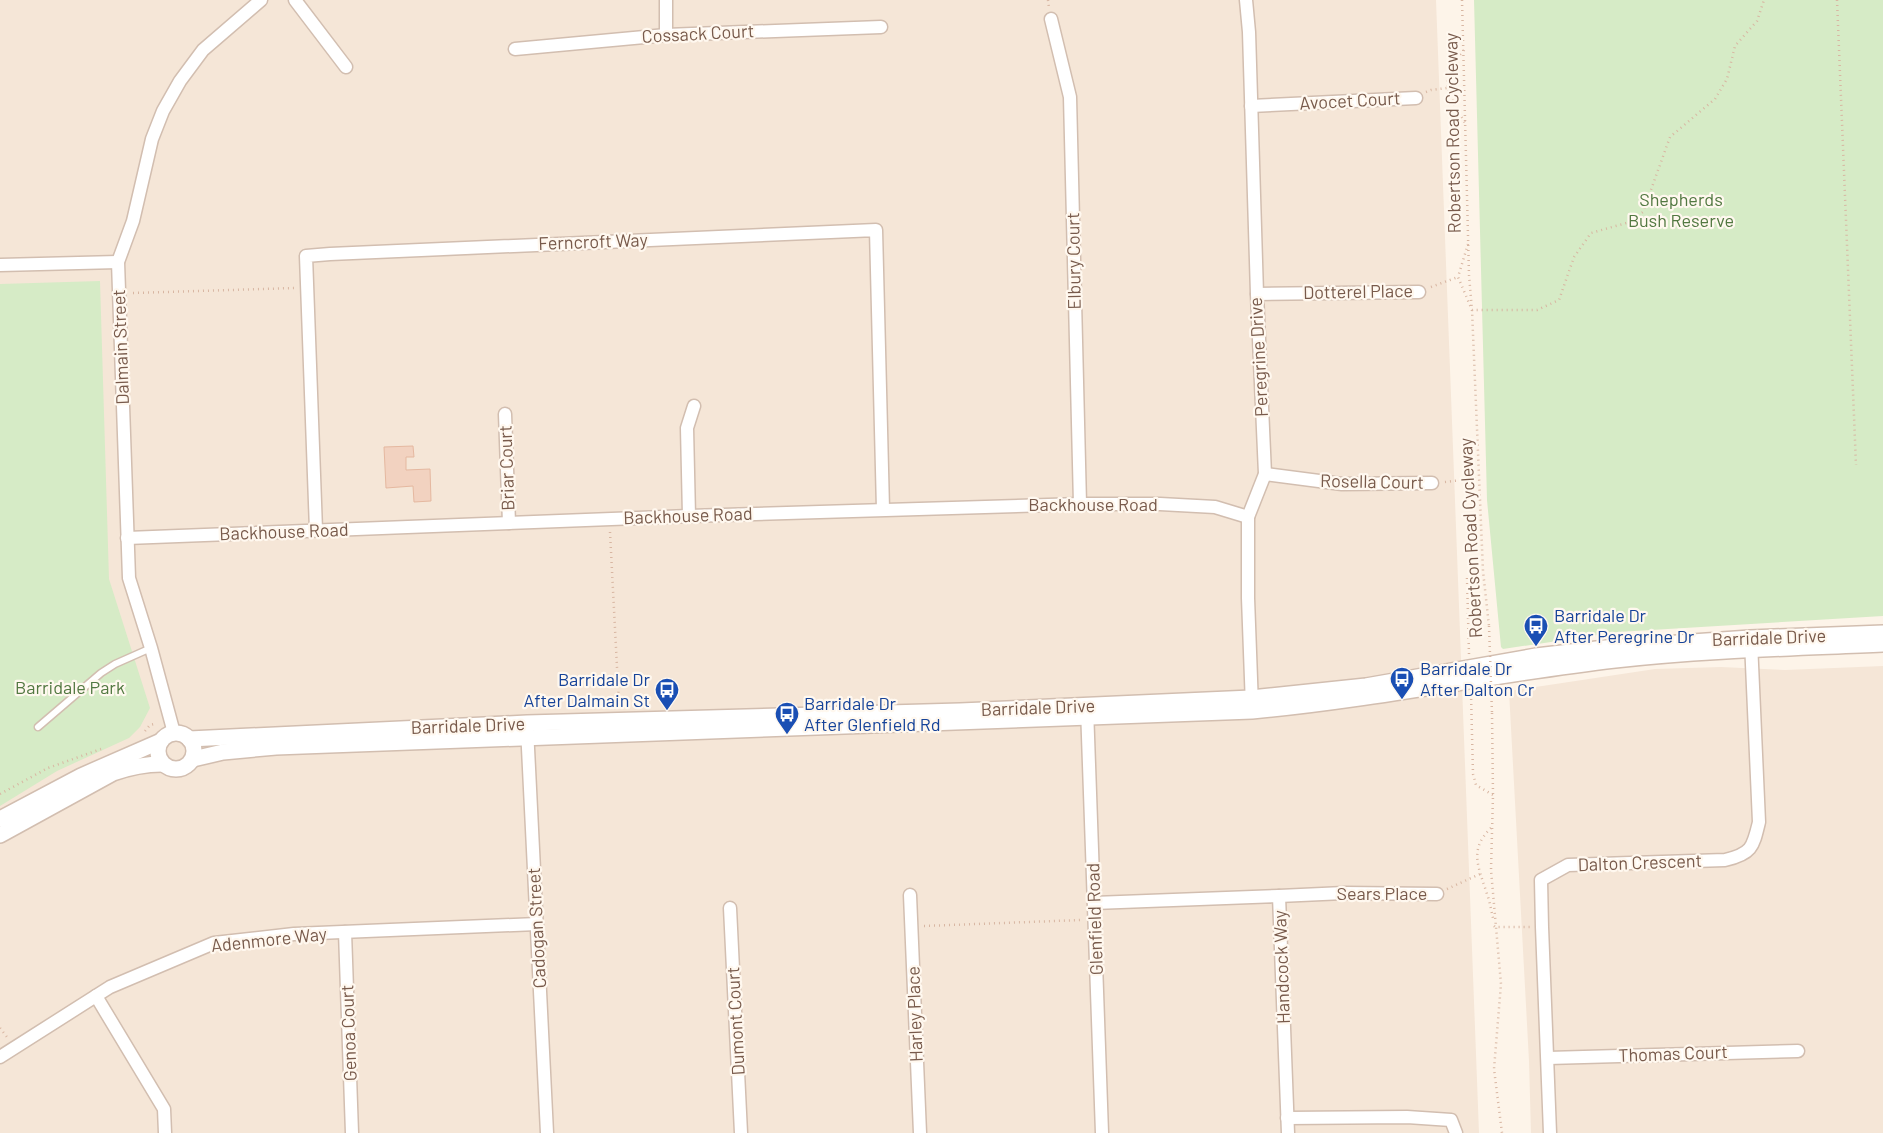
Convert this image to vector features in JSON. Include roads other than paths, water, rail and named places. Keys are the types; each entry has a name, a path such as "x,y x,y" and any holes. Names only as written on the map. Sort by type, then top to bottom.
{"street":[{"name":"Dalmain Street","path":"167,737 151,648 129,578 118,262 133,221 152,139 163,111 180,81 203,50 260,0"},
{"path":"295,0 346,67"},
{"path":"666,0 666,34"},
{"name":"Peregrine Drive","path":"1246,0 1249,32 1265,474 1248,517 1248,598 1252,704"},
{"name":"Elbury Court","path":"1051,19 1070,97 1080,504"},
{"name":"Cossack Court","path":"514,49 666,34 881,27"},
{"name":"Avocet Court","path":"1251,106 1416,98"},
{"name":"Ferncroft Way","path":"316,530 306,256 876,230 883,509"},
{"path":"0,265 118,262"},
{"name":"Dotterel Place","path":"1257,294 1419,292"},
{"path":"689,516 687,428 694,406"},
{"name":"Briar Court","path":"505,414 509,523"},
{"name":"Rosella Court","path":"1265,474 1342,484 1432,483"},
{"name":"Backhouse Road","path":"127,538 883,509 1080,504 1160,504 1215,507 1248,517"},
{"name":"Barridale Drive","path":"1751,644 1883,633"},
{"name":"Barridale Drive","path":"190,739 1088,712 1252,704 1536,656 1638,644 1883,644"},
{"name":"Dalton Crescent","path":"1550,1133 1541,880 1568,865 1725,860 1740,857 1750,849 1755,840 1760,822 1751,644"},
{"name":"Barridale Drive","path":"193,759 223,752 276,747 528,730 619,720 1088,712"},
{"name":"Glenfield Road","path":"1088,712 1102,1133"},
{"name":"Cadogan Street","path":"528,730 547,1133"},
{"path":"0,819 88,772 167,737 185,735 190,739 194,748 193,759 186,767 171,769 162,764 128,767 113,773 0,835"},
{"path":"162,764 158,752 167,737"},
{"name":"Sears Place","path":"1279,896 1344,893 1437,894"},
{"name":"Harley Place","path":"910,895 920,1133"},
{"name":"Handcock Way","path":"1094,903 1279,896 1288,1133"},
{"name":"Dumont Court","path":"730,908 741,1133"},
{"name":"Adenmore Way","path":"0,1057 110,987 214,943 294,934 537,924"},
{"name":"Genoa Court","path":"345,932 352,1133"},
{"path":"96,996 164,1109 165,1133"},
{"name":"Thomas Court","path":"1548,1058 1798,1051"},
{"path":"1287,1118 1407,1117 1451,1120 1456,1133"}],"lane":[{"path":"38,727 101,673 151,648"}],"place":[{"name":"Barridale Dr After Peregrine Dr","path":"1536,647"},
{"name":"Barridale Dr After Dalton Cr","path":"1402,700"},
{"name":"Barridale Dr After Dalmain St","path":"667,711"},
{"name":"Barridale Dr After Glenfield Rd","path":"787,735"}],"park label":[{"name":"Shepherds Bush Reserve","path":"1681,210"},
{"name":"Barridale Park","path":"70,688"}]}
